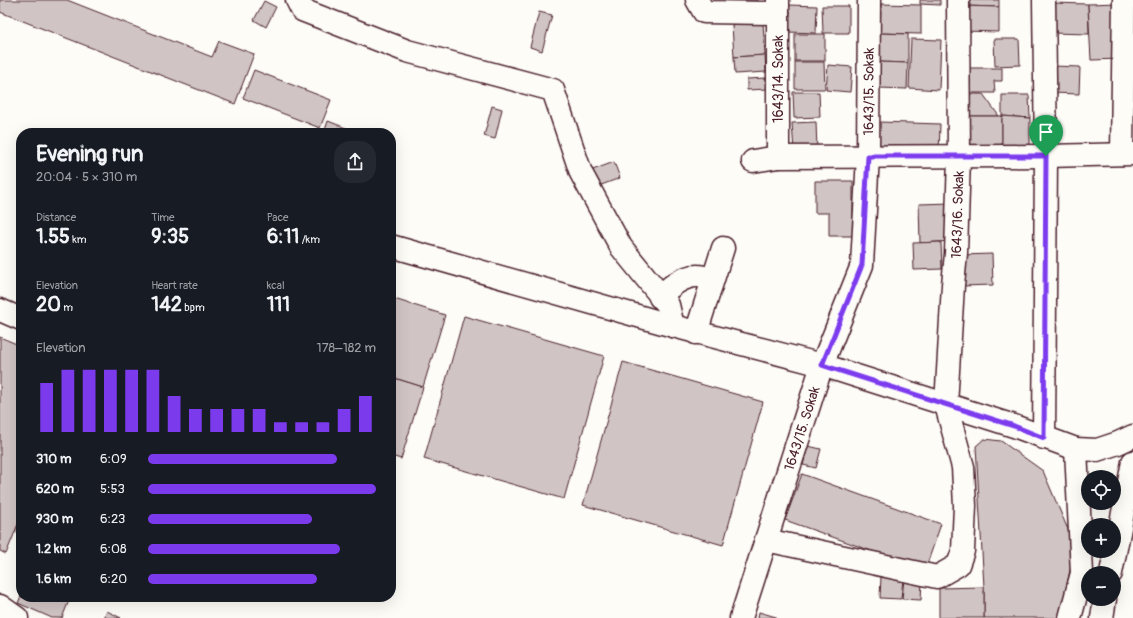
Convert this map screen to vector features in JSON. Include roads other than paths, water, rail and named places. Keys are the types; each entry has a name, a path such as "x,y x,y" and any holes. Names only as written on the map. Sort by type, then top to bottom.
{"street":[{"path":"297,0 302,10 407,51 554,90 581,173 621,247 668,305 673,326"},
{"path":"697,0 704,12 778,6"},
{"name":"1643/15. Sokak","path":"741,618 822,365 862,265 868,156 869,0"},
{"name":"1643/16. Sokak","path":"766,540 937,577 958,565 963,551 965,506 963,467 946,405 956,253 959,157 958,0"},
{"path":"1044,0 1046,156 1044,438"},
{"path":"753,161 778,157 959,157 1128,154 1124,0"},
{"name":"1643/14. Sokak","path":"778,6 778,157"},
{"path":"396,247 696,333 822,365 1014,426 1076,449 1097,450 1133,436"},
{"path":"696,333 723,248"},
{"path":"660,297 669,287 696,276 714,278"},
{"path":"0,310 16,317"},
{"path":"1070,618 1082,573 1076,449"},
{"path":"1111,566 1133,462"},
{"path":"0,606 18,618"},
{"path":"1102,618 1104,606"}]}
